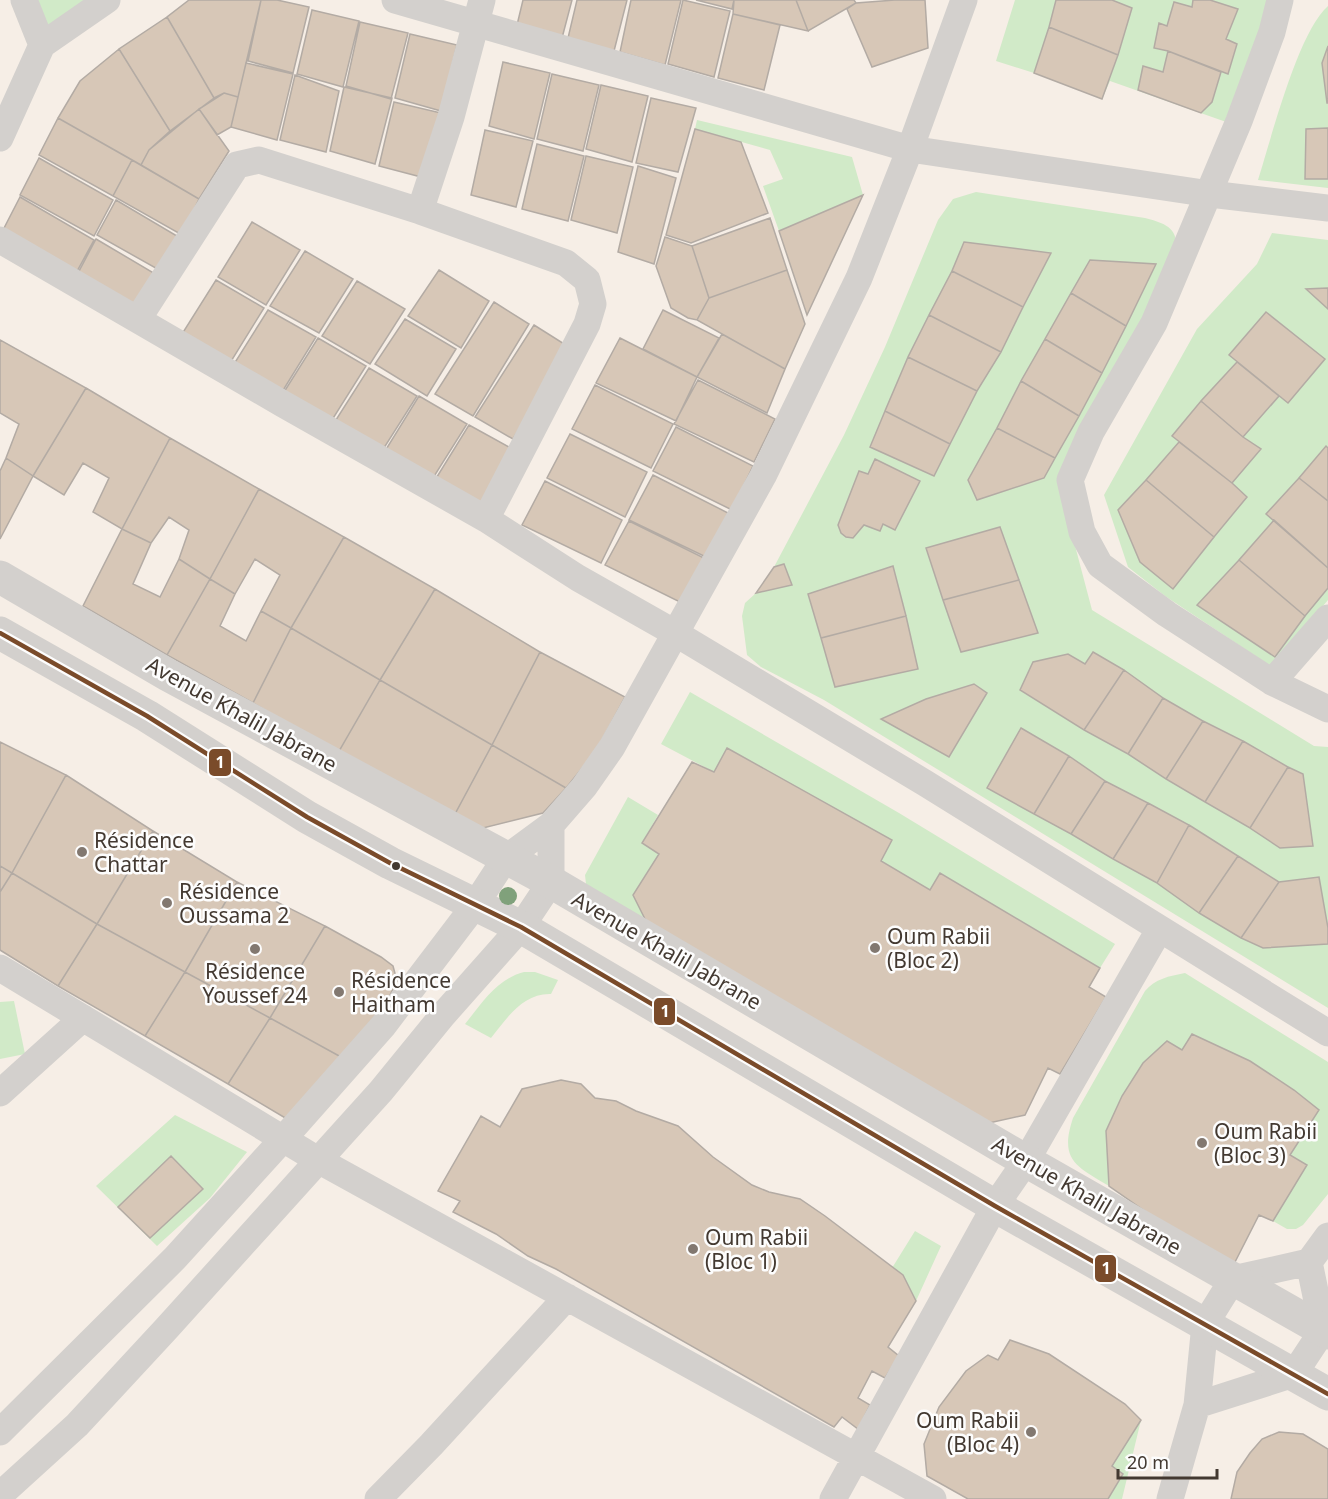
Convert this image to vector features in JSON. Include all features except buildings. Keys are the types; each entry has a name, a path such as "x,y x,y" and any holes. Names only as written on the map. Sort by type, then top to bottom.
{"main road":[{"name":"Avenue Khalil Jabrane","path":"0,577 168,675 551,882 1026,1161 1325,1331"},
{"path":"0,633 147,716 307,817 390,863 521,927 995,1206 1328,1394"}],"street":[{"path":"24,0 42,45"},
{"path":"0,138 42,45 107,0"},
{"path":"394,0 479,12 910,149 1210,194 1328,208"},
{"path":"0,1432 176,1258 284,1138 383,1026 474,905 505,859 551,825 584,788 612,747 763,476 864,268 964,0"},
{"path":"1280,0 1272,32 1210,194 1154,323 1091,432 1070,480 1082,532 1100,565 1167,614 1272,682 1328,710"},
{"path":"420,211 451,117 479,12"},
{"path":"138,319 237,165 259,160 420,211 566,263 587,280 593,304 587,324 486,519"},
{"path":"0,240 486,519 578,578 675,633 925,783 1328,1033"},
{"path":"1272,682 1328,618"},
{"path":"0,1495 77,1425 381,1091 443,1015 521,927 551,882 551,825"},
{"path":"833,1499 995,1206 1026,1161 1159,930"},
{"path":"0,968 318,1160 933,1499"},
{"path":"0,1093 83,1018"},
{"path":"1170,1499 1197,1405 1205,1324 1233,1279 1309,1262 1328,1236"},
{"path":"1197,1405 1294,1374 1325,1331 1309,1262"},
{"path":"378,1499 431,1445 567,1297"}],"green space":[{"path":"28,0 96,0 47,26"},
{"path":"1015,0 1271,0 1229,123 1110,81 1102,99 996,61"},
{"path":"1328,6 1328,188 1258,180 1296,62 1306,38"},
{"path":"697,120 852,157 863,195 779,231 763,186 783,179 770,150 695,129"},
{"path":"976,192 1145,218 1161,223 1173,232 1176,243 1064,504 1092,610 1314,746 1328,747 1328,1008 824,700 761,667 747,655 742,616 745,603 756,593 765,590 784,564 774,567 844,435 885,347 938,220 953,199"},
{"path":"1272,233 1328,240 1328,600 1272,667 1165,596 1128,567 1104,495 1197,329 1257,264"},
{"path":"690,692 899,813 1115,944 1100,968 940,873 930,890 881,861 727,749 714,772 661,744"},
{"path":"628,797 658,815 642,843 659,854 633,895 649,927 586,884 585,875"},
{"path":"535,972 558,980 551,994 532,998 516,1008 491,1038 465,1024 498,986 514,975"},
{"path":"1185,973 1328,1062 1328,1194 1303,1225 1296,1229 1287,1229 1273,1221 1306,1165 1290,1155 1319,1110 1294,1090 1250,1061 1192,1035 1182,1050 1167,1041 1143,1063 1122,1096 1106,1131 1109,1186 1087,1173 1073,1160 1068,1144 1073,1118 1145,991 1158,981"},
{"path":"14,1001 25,1054 0,1059 0,1002"},
{"path":"175,1115 247,1152 210,1198 157,1246 96,1186"},
{"path":"915,1231 941,1246 916,1301 903,1275 892,1268"},
{"path":"1141,1420 1122,1499 1108,1499 1123,1475 1112,1466"}],"transit line":[{"name":"1","path":"0,633 147,716 307,817 390,863 521,927 995,1206 1328,1394"}],"place":[{"name":"Résidence Chattar","path":"82,852"},
{"name":"Résidence Oussama 2","path":"167,903"},
{"name":"Oum Rabii (Bloc 2)","path":"875,948"},
{"name":"Résidence Youssef 24","path":"255,949"},
{"name":"Résidence Haitham","path":"339,992"},
{"name":"Oum Rabii (Bloc 3)","path":"1202,1143"},
{"name":"Oum Rabii (Bloc 1)","path":"693,1249"},
{"name":"Oum Rabii (Bloc 4)","path":"1031,1432"}]}
